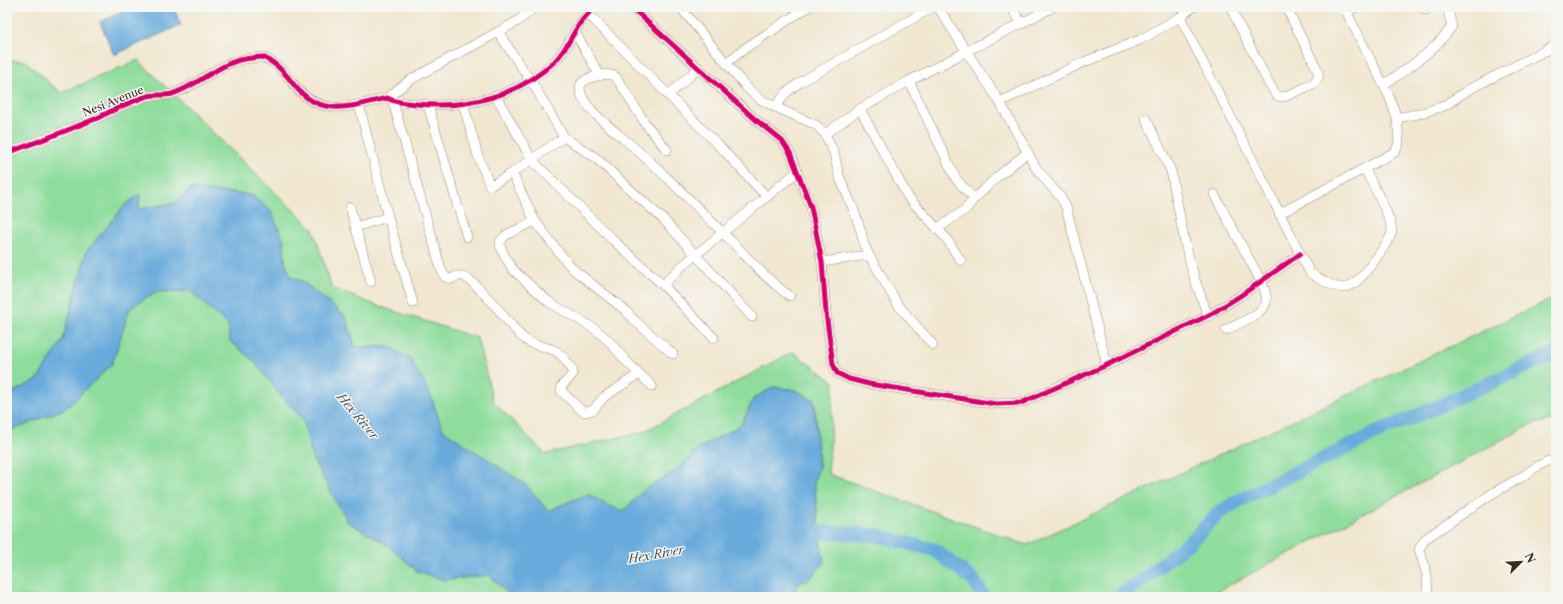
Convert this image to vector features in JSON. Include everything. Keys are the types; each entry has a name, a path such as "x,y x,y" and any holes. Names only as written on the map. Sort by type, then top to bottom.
{"street":[{"path":"535,7 518,21 410,80 390,100 439,262 445,277 451,279 458,276 466,277 487,297 522,338 535,344 554,349 562,354 572,369 573,374 561,387 561,391 582,411 586,412 593,410 604,397 639,374"},
{"name":"Nesi Avenue","path":"7,152 49,138 149,96 171,94 192,85 214,70 246,58 261,57 272,62 287,75 301,95 314,103 327,106 338,107 359,105 390,100 428,105 463,103 496,96 520,87 530,81 556,60 588,14 595,7"},
{"path":"631,7 756,120 782,141 790,152 810,207 822,262 826,313 833,364 838,373 849,379 869,384 996,404 1011,404 1030,400 1108,365 1208,316 1300,254"},
{"path":"680,7 746,87 760,99 816,125 825,134 834,153 839,176 862,231 864,244 869,255 898,305 933,345"},
{"path":"726,63 747,47 808,7"},
{"path":"775,107 788,92 799,83 933,7"},
{"path":"938,7 1000,102 1036,168 1061,198 1066,207 1108,365"},
{"path":"1011,7 1022,24"},
{"path":"825,134 860,109 909,81 1053,7"},
{"path":"1000,102 1084,62 1140,40 1180,17 1193,7"},
{"path":"1230,7 1276,96 1284,98 1313,84 1318,76 1317,69 1286,7"},
{"path":"1279,214 1395,152 1399,143 1397,118 1383,85 1345,10 1357,7"},
{"path":"1383,85 1402,74 1446,36 1452,26 1447,7"},
{"path":"588,14 767,196"},
{"path":"1180,17 1310,273 1319,279 1342,288 1358,281 1378,257 1392,234 1392,227 1365,169"},
{"path":"498,32 564,137 596,158 663,219 752,317"},
{"path":"575,32 600,76"},
{"path":"1397,118 1418,114 1444,106 1468,90 1556,45"},
{"path":"668,94 699,68"},
{"path":"667,150 645,123 616,77 609,74 583,81 580,84 582,97 599,118 636,149 679,189 723,234 790,296"},
{"path":"909,81 956,179 974,199"},
{"path":"496,96 532,160 613,240 663,285 714,338"},
{"path":"463,103 478,156 490,186 532,160 564,137"},
{"path":"359,105 388,217 413,303"},
{"path":"428,105 467,237"},
{"path":"860,109 908,197 946,238 961,261"},
{"path":"1146,119 1171,171 1185,243 1195,280 1208,316"},
{"path":"937,229 966,209 974,199 997,177 1028,152"},
{"path":"663,285 695,255 723,234 797,172"},
{"path":"512,173 534,220 574,270 625,310 634,320 673,354"},
{"path":"1214,194 1261,281 1266,295 1265,305 1259,312 1226,330"},
{"path":"350,207 371,282"},
{"path":"355,227 388,217"},
{"path":"534,220 506,235 500,242 503,253 513,270 549,302 595,329 608,340 652,386"},
{"path":"822,262 869,255"},
{"path":"1428,597 1427,575 1419,549 1425,539 1481,501 1536,467 1548,461 1556,461"}],"green space":[{"path":"7,60 25,61 61,93 138,60 313,229 332,288 378,306 477,338 493,401 545,454 643,432 793,352 834,382 828,474 1027,545 1556,297 1556,419 1530,425 1207,597 794,597 797,585 810,578 824,563 819,532 814,481 819,467 815,401 795,390 774,387 754,398 741,425 699,448 674,472 647,488 623,511 607,505 587,494 548,511 525,484 443,430 430,394 389,347 355,347 346,317 302,281 291,277 285,262 284,241 271,211 252,195 191,189 175,203 139,209 140,195 86,252 63,340 37,380 7,395"},
{"path":"190,291 228,325 230,341 253,360 282,397 303,419 313,460 348,522 388,545 417,571 444,580 489,575 512,597 7,597 7,431 66,408 112,364 130,308 155,292"}],"water":[{"path":"133,7 173,7 181,25 114,55 100,22"},
{"name":"Hex River","path":"191,189 252,195 271,211 284,241 285,262 291,277 302,281 346,317 355,347 389,347 410,358 430,394 443,430 525,484 548,511 587,494 607,505 623,511 647,488 674,472 699,448 741,425 754,398 774,387 795,390 814,401 819,467 814,481 819,532 824,563 810,578 797,585 794,597 512,597 489,575 444,580 417,571 388,545 348,522 313,460 303,419 282,397 253,360 230,341 228,325 190,291 155,292 130,308 112,364 66,408 7,431 7,395 37,380 63,340 86,252 124,206 140,194 139,209 175,203"}],"waterway":[{"path":"1117,597 1146,577 1191,541 1220,512 1238,501 1384,429 1412,418 1556,353"},
{"path":"800,534 819,532 875,535 935,550 973,580 984,597"}],"cycle path":[{"path":"7,153 95,119 141,98 151,95 169,95 182,90 230,63 259,57 278,67 301,93 312,101 323,105 347,107 387,98 405,103 436,105 473,102 491,98 525,83 541,73 555,61 565,48 582,20 595,7"},
{"path":"631,7 756,120 782,141 790,153 811,207 822,262 826,313 833,364 837,373 849,379 869,384 996,404 1021,403 1107,365 1211,314 1240,296 1300,254"}]}
